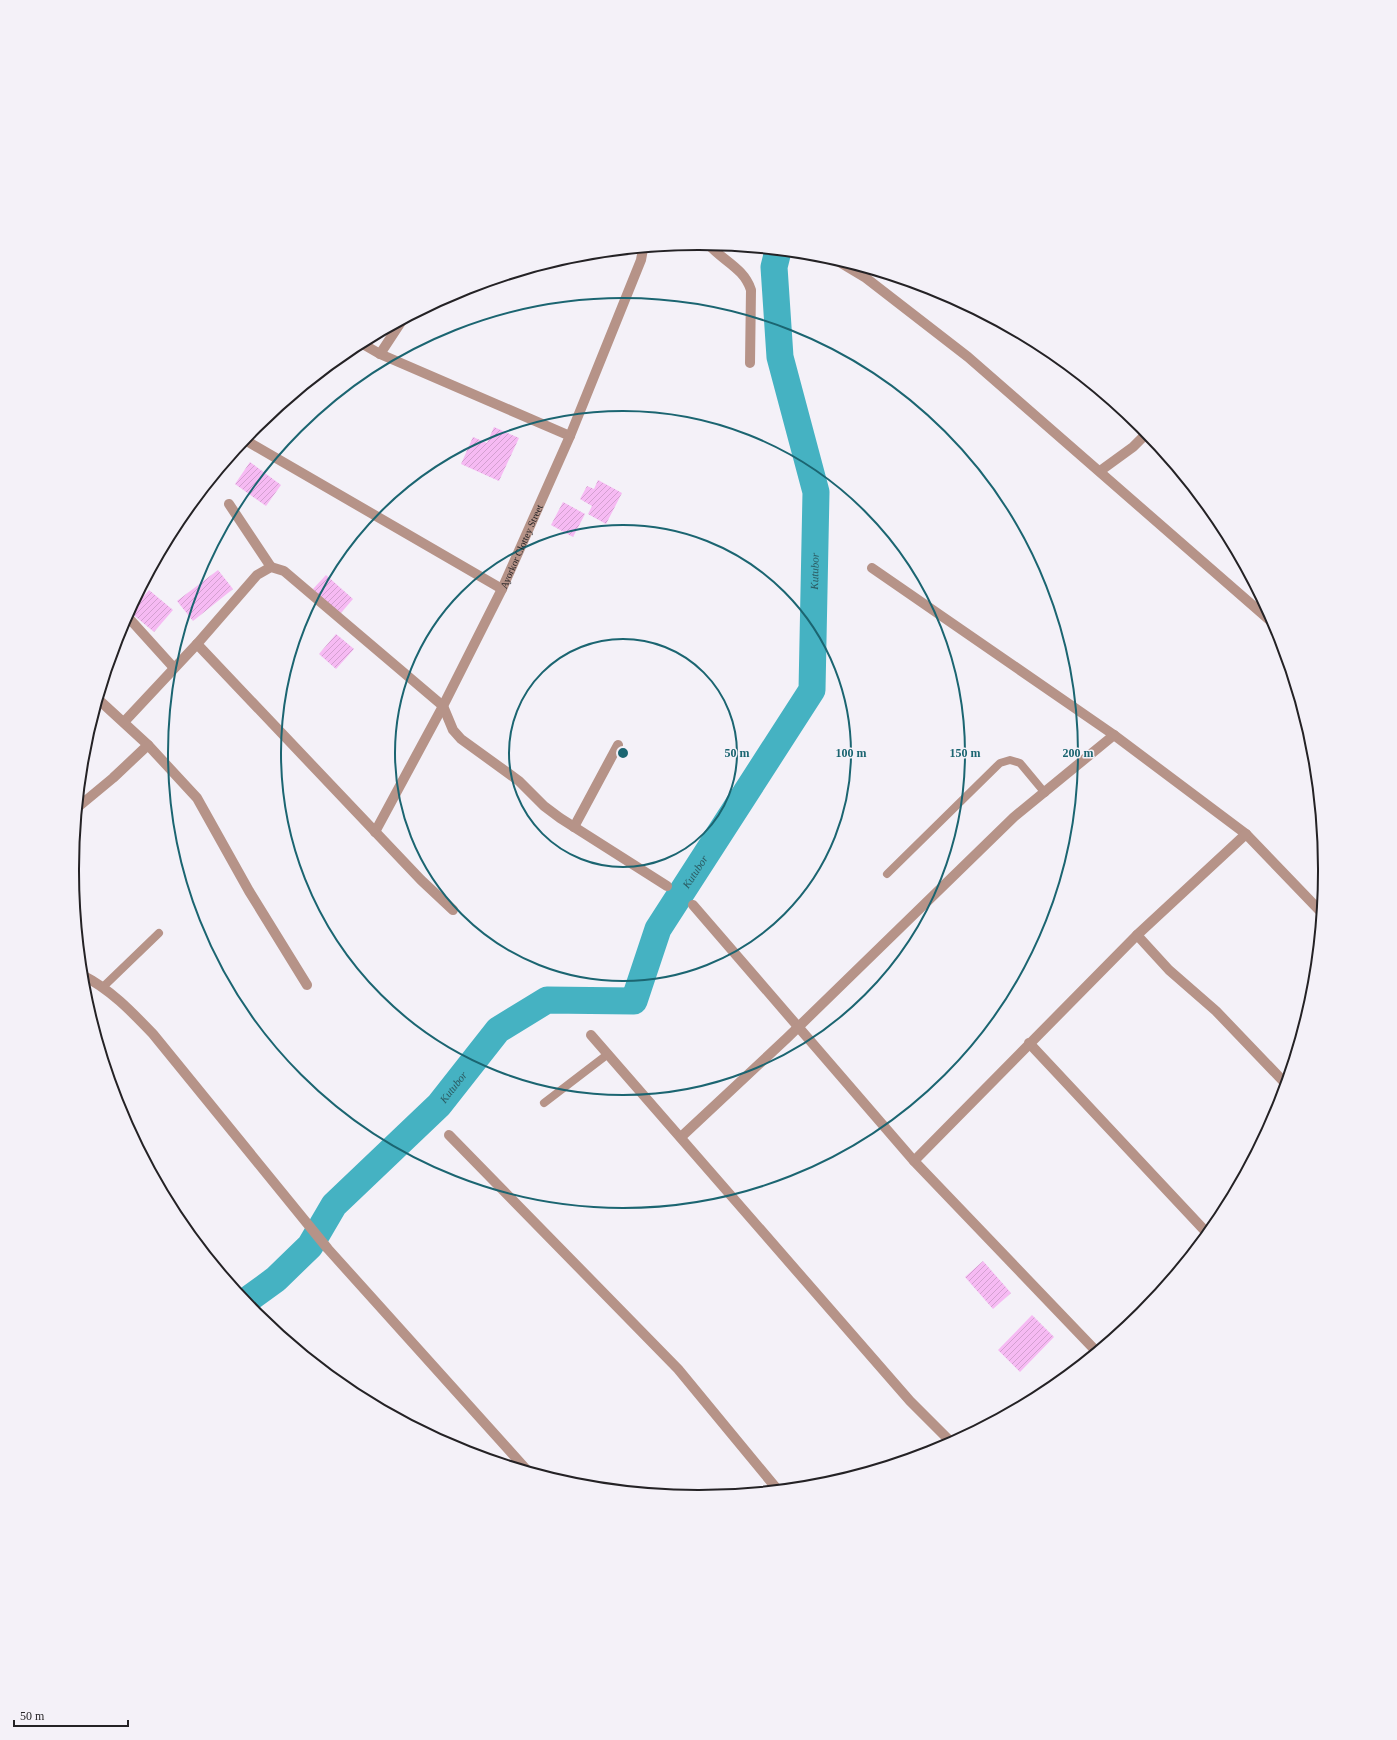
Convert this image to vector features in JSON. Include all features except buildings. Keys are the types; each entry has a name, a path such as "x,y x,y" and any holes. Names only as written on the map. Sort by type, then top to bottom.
{"street":[{"path":"716,251 748,279 751,290 750,362"},
{"name":"Ayorkor Clottey Street","path":"375,832 443,706 502,589 570,436 641,260 642,254"},
{"path":"854,271 866,278 968,357 1262,613"},
{"path":"380,354 396,329"},
{"path":"367,347 380,354 570,436"},
{"path":"1100,471 1142,438"},
{"path":"250,443 502,589"},
{"path":"229,504 271,567 284,571 443,706 453,730 461,739 519,781 544,806 574,827 667,886"},
{"path":"124,722 197,644 257,575 271,567"},
{"path":"872,568 1114,736 1246,834 1317,908"},
{"path":"132,620 174,668"},
{"path":"197,644 421,880 453,910"},
{"path":"102,703 148,745 197,798 249,891 307,985"},
{"path":"681,1137 1014,817 1114,736"},
{"path":"83,802 113,778 148,745"},
{"path":"574,827 618,745"},
{"path":"914,1161 1137,935 1246,834"},
{"path":"694,905 914,1161 1093,1348"},
{"path":"1137,935 1169,970 1216,1011 1281,1079"},
{"path":"89,979 103,987 123,1003 153,1034 328,1249 521,1463"},
{"path":"591,1035 910,1401 946,1437"},
{"path":"1029,1043 1203,1229"},
{"path":"449,1135 678,1369 773,1485"}],"lane":[{"path":"887,874 1000,763 1010,760 1020,764 1045,793"},
{"path":"103,987 159,933"},
{"path":"544,1103 608,1054"}],"waterway":[{"name":"Kutubor","path":"251,1298 276,1279 310,1246 334,1205 439,1105 498,1030 547,1000 634,1001 658,929 812,690 816,492 780,357 774,267 777,256"}]}
